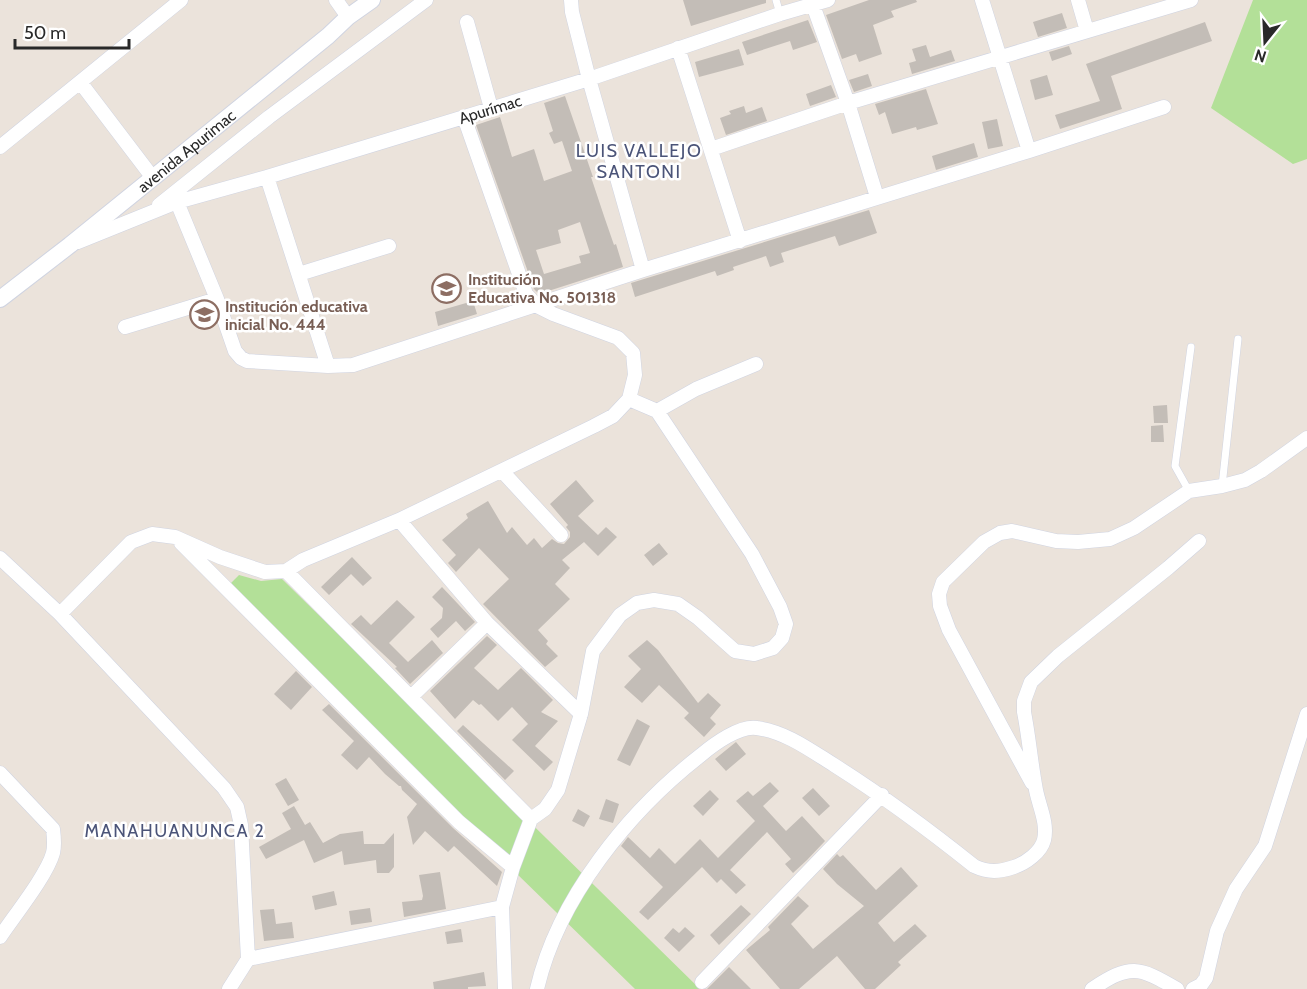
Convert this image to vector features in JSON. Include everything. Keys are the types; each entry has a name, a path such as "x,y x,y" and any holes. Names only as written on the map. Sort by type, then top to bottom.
{"street":[{"path":"0,147 181,0"},
{"path":"336,0 348,17"},
{"name":"avenida Apurimac","path":"0,299 372,0"},
{"name":"Apurímac","path":"151,212 269,117 426,0"},
{"path":"571,0 589,79 644,270"},
{"name":"Apurímac","path":"70,245 177,202 589,79 678,48 778,7 813,5 828,0"},
{"path":"982,0 1029,151"},
{"path":"1078,0 1087,31"},
{"path":"711,149 999,56 1191,0"},
{"path":"813,5 848,103 877,197"},
{"path":"467,22 491,108"},
{"path":"678,48 740,241"},
{"path":"80,82 153,178"},
{"path":"177,202 217,299 235,351 241,358 248,361 328,366 353,364 1164,107"},
{"path":"60,614 132,542 152,534 175,537 220,557 265,572 286,571 303,560 399,520 613,416 630,399 634,375 633,353 618,338 537,306 526,294 464,117"},
{"path":"267,177 328,366"},
{"path":"299,274 390,246"},
{"path":"125,327 217,299"},
{"path":"657,411 696,389 756,363"},
{"path":"505,989 502,907 513,867 531,819 545,809 558,790 581,714 593,651 620,615 637,603 654,600 678,604 698,618 735,651 754,654 772,648 782,638 786,624 780,607 752,554 657,411 630,399"},
{"path":"1036,790 949,630 940,606 939,594 943,582 984,542 1000,533 1012,531 1056,542 1110,539 1134,528 1189,491 1245,480 1262,471 1307,438"},
{"path":"502,471 561,535"},
{"path":"399,520 487,623 581,714"},
{"path":"175,537 459,822 513,867"},
{"path":"537,989 561,922 586,878 621,831 685,767 724,737 755,727 786,735 882,795 974,866 985,871 997,872 1017,866 1033,856 1044,840 1044,820 1036,790 1032,751 1024,711 1024,700 1031,682 1058,656 1199,541"},
{"path":"0,558 60,614 224,788 237,807 241,825 248,959 229,989"},
{"path":"286,571 531,819"},
{"path":"412,696 487,623"},
{"path":"1193,989 1201,985 1206,978 1216,931 1236,889 1265,846 1307,714"},
{"path":"0,773 52,829 55,841 53,854 47,867 0,937"},
{"path":"702,982 882,795"},
{"path":"248,959 502,907"},
{"path":"1092,989 1115,974 1134,970 1151,974 1177,989"}],"lane":[{"path":"1222,486 1238,339"},
{"path":"1189,491 1175,466 1191,347"}],"green space":[{"path":"1253,0 1307,0 1307,159 1293,164 1211,108"},
{"path":"239,575 261,581 282,579 700,989 635,989 515,872 230,584"}],"building":[{"path":"683,0 766,0 766,3 691,26"},
{"path":"869,0 916,0 917,2 891,11 894,17 873,25 882,54 859,62 856,54 842,59 826,15"},
{"path":"1062,13 1067,28 1038,37 1033,22"},
{"path":"808,20 817,42 793,50 790,41 747,55 742,42"},
{"path":"1205,22 1212,41 1111,76 1122,109 1060,129 1055,115 1100,101 1086,64"},
{"path":"926,45 930,57 951,50 955,61 912,74 909,63 916,61 912,49"},
{"path":"1069,46 1072,54 1052,61 1049,52"},
{"path":"739,49 744,65 699,77 695,62"},
{"path":"868,74 872,86 854,92 849,80"},
{"path":"1047,75 1053,95 1035,100 1030,80"},
{"path":"831,85 836,97 810,106 806,94"},
{"path":"926,89 938,124 892,134 885,112 879,115 875,104"},
{"path":"565,96 623,267 539,294 534,289 476,125 500,117 512,157 534,149 544,181 572,171 562,141 554,144 549,133 553,131 544,103","holes":["580,222 590,253 579,256 581,263 544,274 536,250 561,243 558,230"]},
{"path":"744,106 746,113 762,107 767,121 726,135 720,118 731,114 729,111"},
{"path":"997,119 1003,146 988,149 982,122"},
{"path":"974,143 978,157 936,170 932,156"},
{"path":"869,210 877,233 839,246 835,236 781,253 784,262 770,267 766,256 733,267 734,270 717,276 715,271 635,297 631,283"},
{"path":"473,301 477,314 438,326 435,312"},
{"path":"1167,405 1168,423 1154,423 1153,406"},
{"path":"1163,425 1164,442 1151,442 1151,426"},
{"path":"576,480 594,501 578,516 598,535 606,527 617,537 598,556 584,542 562,560 570,568 555,584 570,599 538,630 548,641 546,644 558,656 545,667 483,604 509,579 479,548 456,572 448,563 456,555 442,540 468,518 466,514 488,501 507,533 512,527 527,545 534,538 542,548 552,539 564,544 570,537 570,532 566,527 568,525 550,504"},
{"path":"659,543 668,554 653,566 644,555"},
{"path":"352,557 372,578 363,586 351,574 329,595 321,587"},
{"path":"442,587 475,622 465,631 456,621 438,638 430,629 442,618 443,608 432,597"},
{"path":"397,600 415,617 389,643 408,662 432,640 443,653 410,684 395,668 397,667 351,624 361,615 371,625"},
{"path":"487,636 497,645 474,668 498,690 521,668 553,700 541,712 558,721 535,746 553,762 544,771 512,740 528,724 512,707 498,721 481,704 473,700 455,719 430,691"},
{"path":"647,640 658,650 698,703 708,693 721,705 710,718 716,724 704,737 684,718 689,713 659,685 642,703 624,687 641,669 628,656"},
{"path":"296,671 312,687 291,710 274,694"},
{"path":"329,704 453,828 502,872 497,886 454,846 448,852 425,831 413,845 407,817 417,804 369,757 357,770 341,755 354,741 322,710"},
{"path":"637,719 650,726 630,766 617,760"},
{"path":"463,725 514,771 505,780 457,731"},
{"path":"736,742 746,754 726,771 715,759"},
{"path":"286,778 299,800 288,806 275,784"},
{"path":"770,782 779,791 763,806 786,831 802,816 825,841 807,860 793,873 785,864 791,859 767,832 730,870 746,885 736,894 721,879 717,883 702,867 648,920 639,912 663,887 621,846 628,837 650,858 659,848 675,864 700,839 718,858 755,821 736,801 748,791 753,796"},
{"path":"813,788 830,806 819,816 802,798"},
{"path":"710,790 719,799 703,816 693,806"},
{"path":"606,799 619,804 613,823 599,819"},
{"path":"294,806 305,825 310,822 323,843 340,834 363,831 364,844 384,844 394,833 394,867 389,873 377,873 376,860 344,865 342,851 314,863 304,840 266,859 259,847 291,829 282,813"},
{"path":"578,809 590,816 584,827 572,821"},
{"path":"837,854 840,857 843,855 876,890 901,867 918,886 878,923 894,942 915,924 927,936 898,962 901,965 875,989 865,989 837,956 799,989 780,989 746,950 770,930 768,927 798,896 809,906 791,924 813,949 864,906 823,869"},
{"path":"440,872 446,909 404,917 402,902 422,900 419,875"},
{"path":"334,891 337,905 315,910 312,896"},
{"path":"741,905 751,914 719,945 710,935"},
{"path":"370,908 372,922 351,925 349,911"},
{"path":"274,909 276,924 292,922 294,938 264,941 260,910"},
{"path":"685,927 695,936 679,952 664,938 673,928 679,933"},
{"path":"461,929 463,942 447,944 445,932"},
{"path":"729,967 751,989 707,989"},
{"path":"484,972 486,986 468,987 468,989 434,989 433,982"}],"place":[{"name":"Institución Educativa No. 501318","path":"447,288"},
{"name":"Institución educativa inicial No. 444","path":"204,315"}],"district":[{"name":"LUIS VALLEJO SANTONI","path":"639,161"},
{"name":"MANAHUANUNCA 2","path":"175,831"}]}
